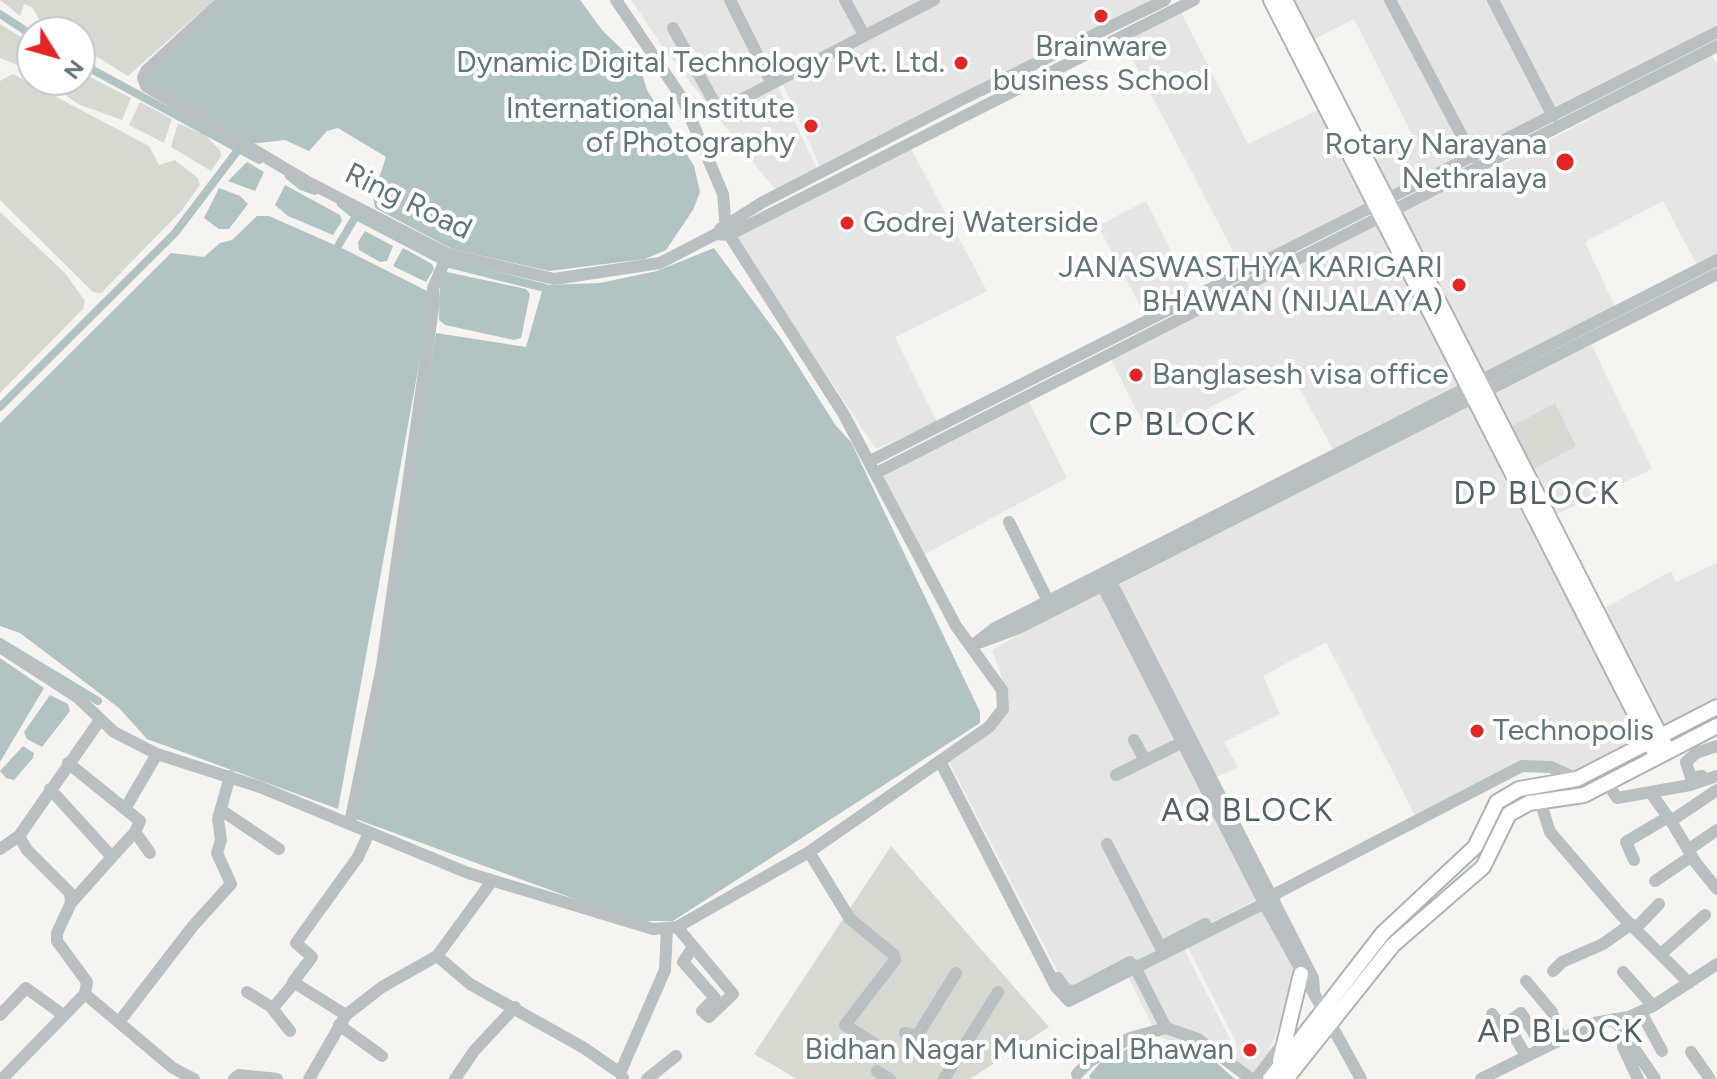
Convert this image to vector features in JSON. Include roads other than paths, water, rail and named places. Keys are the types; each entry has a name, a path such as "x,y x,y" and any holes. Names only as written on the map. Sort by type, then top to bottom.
{"main road":[{"path":"1271,0 1319,81 1662,754"},
{"path":"1285,0 1319,81"},
{"path":"1278,1076 1324,1008 1383,933 1475,847 1497,802 1519,789 1577,779 1717,707"},
{"path":"1278,1076 1332,1022 1403,936 1483,867 1509,814 1524,804 1577,797 1717,726"},
{"path":"1278,1076 1301,974"}],"street":[{"name":"Ring Road","path":"223,0 144,74 146,86 445,260 554,279 660,263 723,231"},
{"path":"0,647 77,697 114,732 157,754 230,776 492,881 653,929 672,927 809,852 944,760 998,716 1003,709 1002,690 956,626 873,467 723,231 723,194 682,98 616,0"},
{"path":"730,0 771,82"},
{"path":"845,0 864,35"},
{"path":"673,28 719,111 934,0"},
{"path":"723,231 944,109 1165,0"},
{"path":"723,231 1194,0"},
{"path":"1390,0 1473,157"},
{"path":"1493,0 1553,116"},
{"path":"873,467 1384,210 1578,110 1717,32"},
{"path":"1384,210 1473,157 1553,116 1578,110 1717,46"},
{"path":"944,109 950,122"},
{"path":"350,823 380,678 434,302 433,288 445,260"},
{"path":"1476,389 1717,260"},
{"path":"975,650 995,628 1048,601 1103,577 1476,389 1717,274"},
{"path":"1009,522 1048,601"},
{"path":"975,650 1019,628 1103,577"},
{"path":"1103,577 1181,743 1198,764"},
{"path":"1103,577 1238,843 1313,978 1314,990"},
{"path":"0,849 19,836 100,720"},
{"path":"1134,740 1145,760"},
{"path":"1116,775 1181,743"},
{"path":"1717,746 1689,757 1685,765 1691,778 1717,769"},
{"path":"125,809 157,754"},
{"path":"944,760 1061,996 1072,1001 1134,965 1522,766 1551,767 1577,779"},
{"path":"2,1079 62,1014 85,994 87,982 57,941 57,933 71,903 135,832 140,821 68,763"},
{"path":"119,1022 193,926 231,884 217,853 221,810 230,776"},
{"path":"1607,783 1617,798 1717,776"},
{"path":"50,789 112,857"},
{"path":"1634,860 1626,842 1717,790"},
{"path":"1650,792 1717,889"},
{"path":"1540,801 1550,832 1689,983"},
{"path":"221,810 279,849"},
{"path":"1655,881 1717,830"},
{"path":"135,832 150,853"},
{"path":"271,1007 276,1006 312,957 296,941 358,857 369,833"},
{"path":"19,836 27,850 70,893 71,903"},
{"path":"1107,844 1163,950"},
{"path":"809,852 850,919 894,955 895,960 845,1025 881,1048"},
{"path":"309,1079 342,1020 382,987 437,956 492,881"},
{"path":"1269,897 1301,974 1314,990 1361,1079"},
{"path":"1553,971 1562,962 1634,926 1659,904"},
{"path":"1662,953 1705,915"},
{"path":"672,927 693,947 733,994 709,1017 702,1011 715,998 683,962 693,947"},
{"path":"437,956 470,984 515,1007 622,1076 665,970 672,927"},
{"path":"1134,965 1166,1028"},
{"path":"1481,1079 1510,1067 1542,1046 1594,1023 1647,1009 1715,971"},
{"path":"1623,972 1647,1009 1662,1051"},
{"path":"956,973 910,1036 963,1079"},
{"path":"1526,981 1552,1012 1560,1038"},
{"path":"294,983 382,1056"},
{"path":"0,1015 26,988 62,1014"},
{"path":"247,992 271,1007 290,1031"},
{"path":"949,1070 998,992"},
{"path":"85,994 173,1068 194,1079"},
{"path":"455,1079 474,1051 515,1007"},
{"path":"1524,1057 1507,1023 1521,1013 1542,1046"},
{"path":"1492,1014 1524,1057"},
{"path":"1614,1019 1655,1079"},
{"path":"1064,1079 1080,1077 1090,1061 1130,1038 1166,1028 1198,1039 1254,1079 1287,1038"},
{"path":"1623,1033 1622,1045 1638,1079"},
{"path":"1691,1052 1710,1079"},
{"path":"647,1079 676,1056"},
{"path":"1510,1067 1516,1079"},
{"path":"877,1071 890,1079"},
{"path":"234,1079 239,1075 277,1079"}],"waterway":[{"path":"0,14 16,24"},
{"path":"96,72 259,160"},
{"path":"0,407 175,233 238,150"},
{"path":"289,176 301,186 315,191"},
{"path":"338,246 356,216 341,204"},
{"path":"356,216 446,263 545,288"},
{"path":"0,642 98,701"}],"place":[{"name":"Brainware business School","path":"1101,16"},
{"name":"Dynamic Digital Technology Pvt. Ltd.","path":"961,63"},
{"name":"International Institute of Photography","path":"811,126"},
{"name":"Rotary Narayana Nethralaya","path":"1565,162"},
{"name":"Godrej Waterside","path":"847,223"},
{"name":"JANASWASTHYA KARIGARI BHAWAN (NIJALAYA)","path":"1459,285"},
{"name":"Banglasesh visa office","path":"1136,375"},
{"name":"Technopolis","path":"1477,731"},
{"name":"Bidhan Nagar Municipal Bhawan","path":"1250,1050"}],"district":[{"name":"CP BLOCK","path":"1173,426"},
{"name":"DP BLOCK","path":"1537,495"},
{"name":"AQ BLOCK","path":"1248,812"},
{"name":"AP BLOCK","path":"1561,1033"}]}
